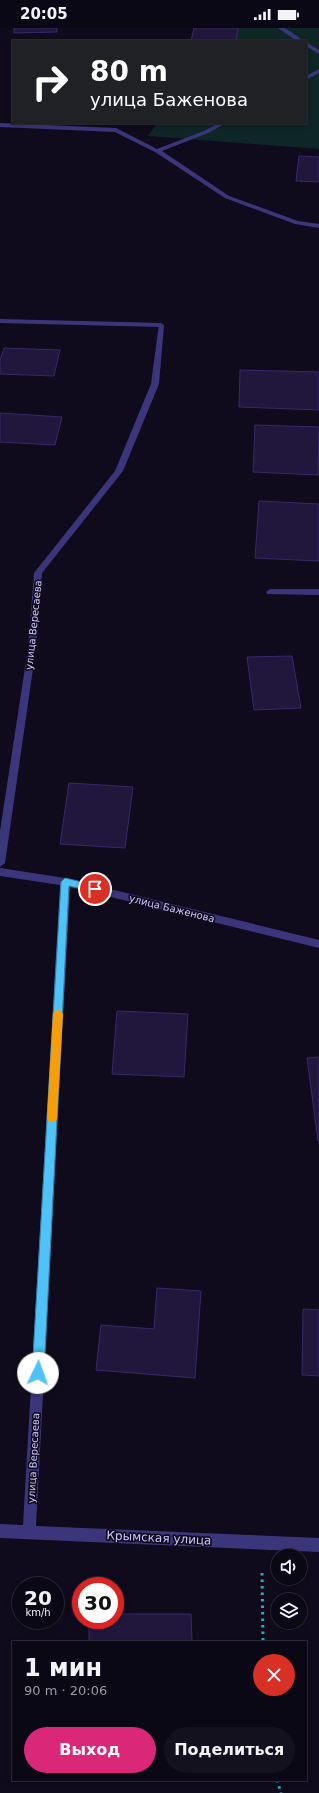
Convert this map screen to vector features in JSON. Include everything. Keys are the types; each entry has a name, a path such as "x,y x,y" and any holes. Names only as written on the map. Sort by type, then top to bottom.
{"street":[{"path":"281,28 300,40"},
{"path":"307,45 319,52"},
{"path":"307,77 319,71"},
{"path":"157,151 206,132 221,124"},
{"path":"0,125 116,130 157,151 227,197 297,223 319,226"},
{"name":"улица Вересаева","path":"0,321 161,325 155,384 119,471 38,573 32,648 0,863"},
{"path":"270,592 319,592"},
{"name":"улица Баженова","path":"0,872 65,882 319,944"},
{"name":"улица Вересаева","path":"29,1532 65,882"},
{"name":"Крымская улица","path":"0,1531 319,1545"}],"path":[{"path":"262,1543 263,1641"},
{"path":"277,1781 281,1793"}],"green space":[{"path":"226,28 319,28 319,149 148,136 156,124 307,124 307,40 218,40"}],"building":[{"path":"14,28 57,28 57,32 14,33"},
{"path":"194,28 238,28 236,40 191,40"},
{"path":"299,156 319,157 319,182 296,181"},
{"path":"4,348 60,350 54,376 0,374 0,360"},
{"path":"240,370 319,372 319,410 239,407"},
{"path":"0,413 62,417 55,445 0,442"},
{"path":"255,425 319,427 318,475 253,472"},
{"path":"259,501 319,504 319,561 255,558"},
{"path":"292,656 301,708 254,710 247,657"},
{"path":"69,783 133,787 125,848 60,844"},
{"path":"117,1011 188,1014 184,1077 112,1074"},
{"path":"319,1057 319,1141 318,1141 307,1058"},
{"path":"157,1288 201,1291 195,1378 96,1370 101,1325 154,1329"},
{"path":"303,1309 319,1310 319,1376 302,1375"},
{"path":"124,1614 191,1614 192,1641 89,1641 89,1629 124,1629"}],"slow traffic":[{"path":"52,1118 58,1014"}],"route":[{"path":"38,1373 65,882 95,889"}]}
